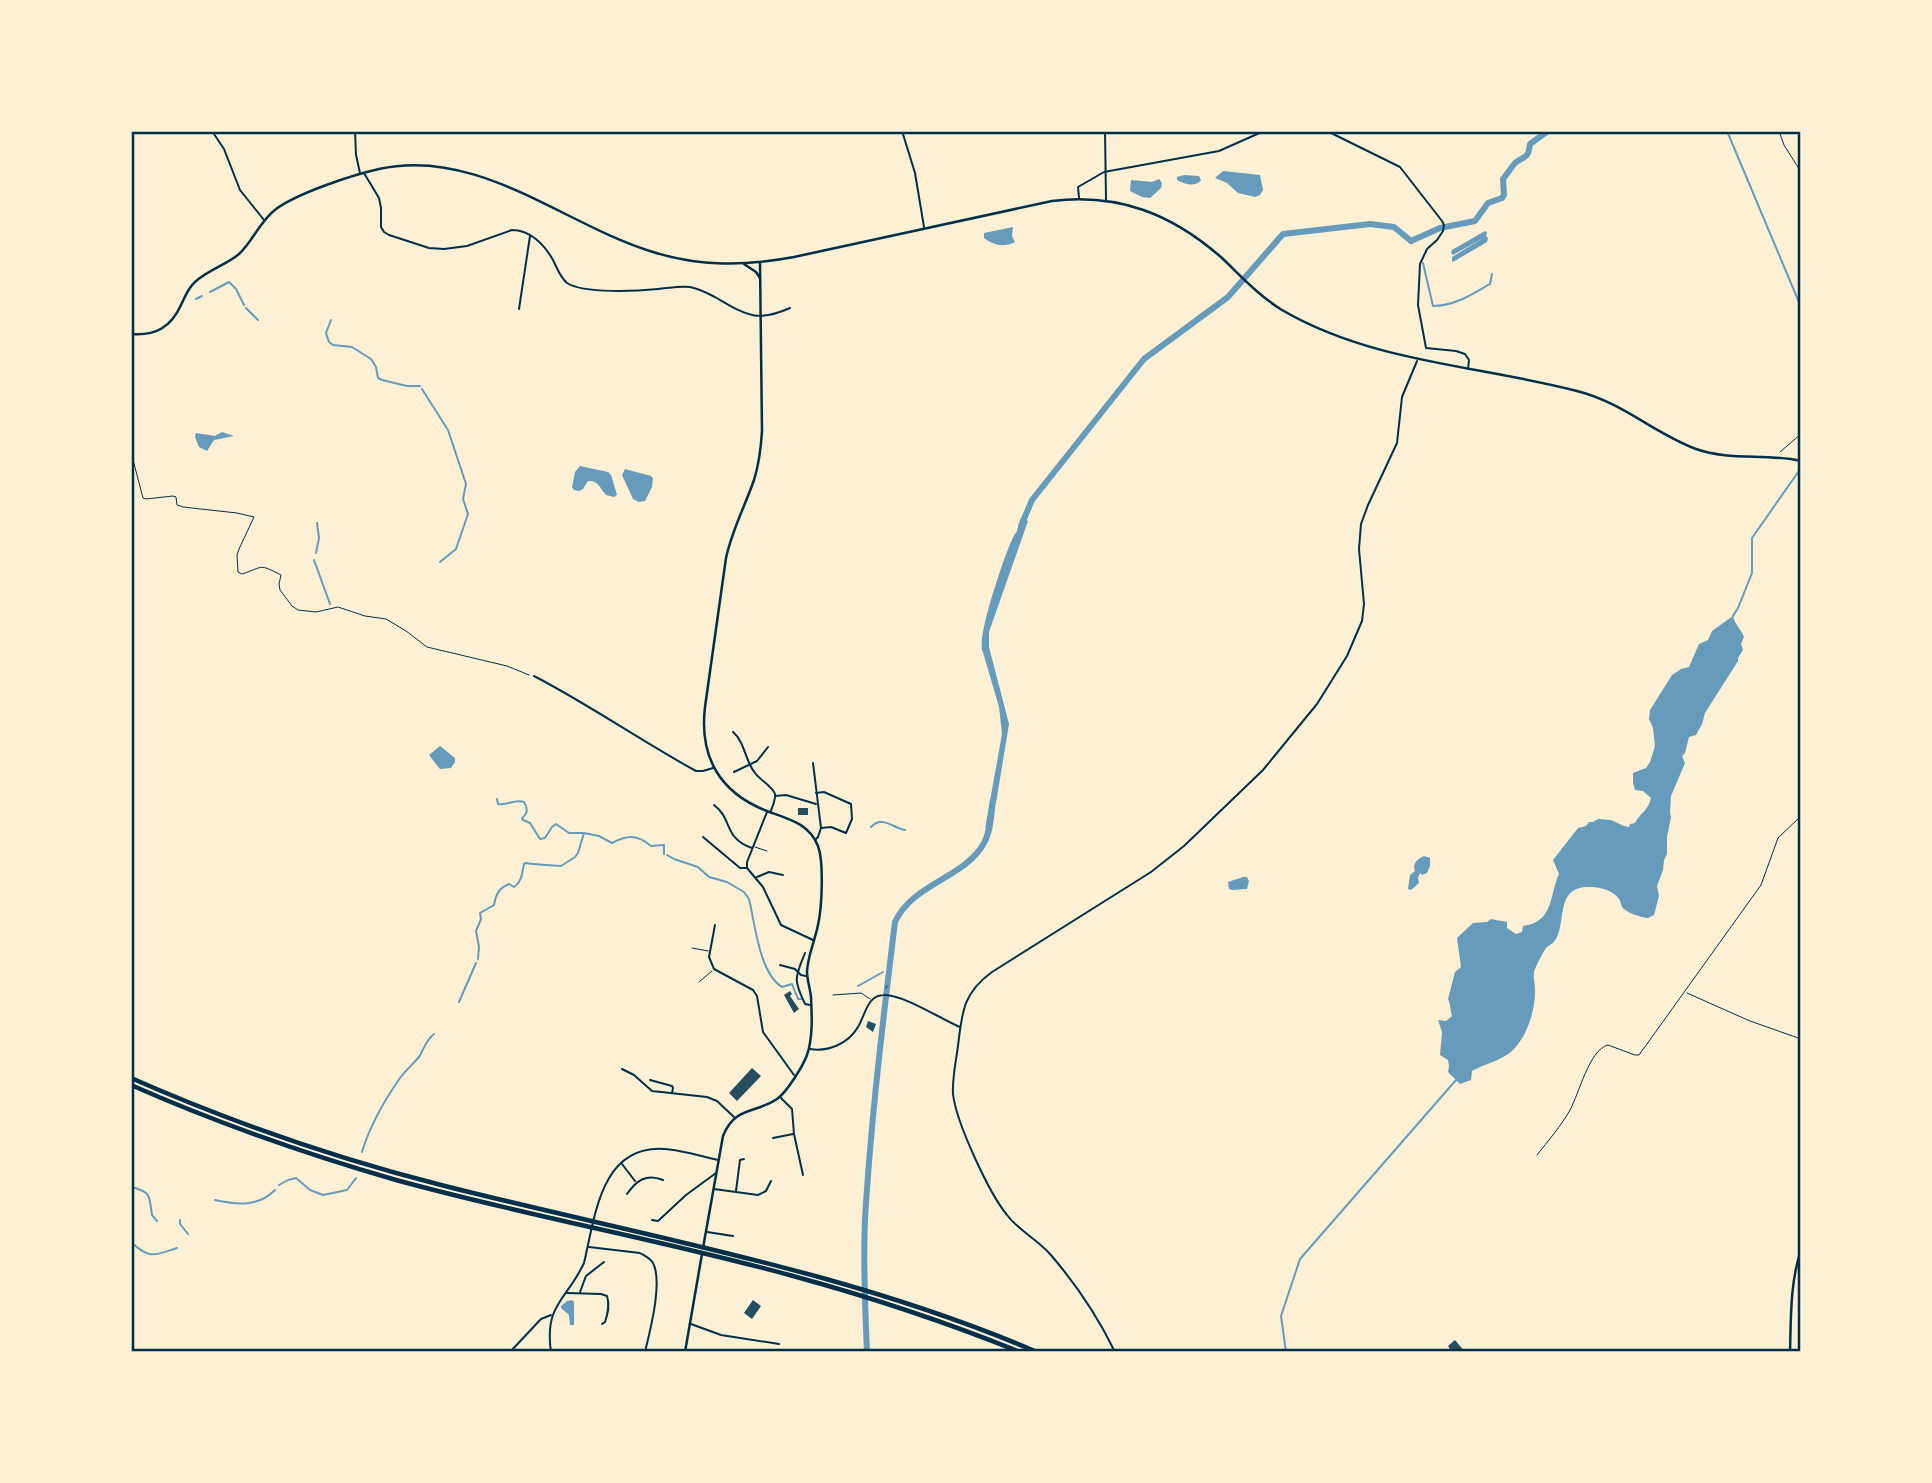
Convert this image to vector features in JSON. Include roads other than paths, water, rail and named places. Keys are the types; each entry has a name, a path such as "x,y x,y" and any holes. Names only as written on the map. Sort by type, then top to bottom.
{"highway":[{"path":"131,1078 247,1125 359,1162 794,1276 941,1322 1020,1352"},
{"path":"131,1085 239,1129 357,1168 469,1199 698,1249 707,1247 856,1287 943,1316 1037,1352"}],"street":[{"path":"212,131 224,149 240,190 264,221"},
{"path":"355,131 356,155 363,174 379,198 381,227 389,235 429,248 444,249 467,246 512,230 524,231 542,245 561,276 575,286 590,289 644,290 680,286 693,288 703,290 755,317 790,307"},
{"path":"902,131 915,173 924,228"},
{"path":"1105,131 1106,201"},
{"path":"1079,199 1078,187 1107,172 1219,151 1264,131"},
{"path":"1327,131 1400,167 1444,225 1443,232 1420,259 1418,305 1426,348 1465,354 1469,360 1468,370"},
{"path":"131,334 150,334 168,324 193,284 242,251 264,221 277,209 288,202 381,168 438,167 478,175 616,238 653,252 692,262 760,263 1040,203 1079,199 1106,201 1138,208 1165,218 1200,240 1243,279 1282,309 1317,327 1381,351 1589,394 1617,405 1670,437 1703,451 1734,457 1777,457 1801,461"},
{"path":"519,309 530,235"},
{"path":"685,1352 723,1136 734,1118 780,1097 809,1049 811,1005 807,976 820,915 821,858 815,840 802,825 790,818 769,812 738,796 724,783 714,768 705,746 704,718 730,541 754,480 760,454 760,263"},
{"path":"744,264 760,278"},
{"path":"1115,1352 1104,1329 1049,1253 1006,1215 979,1166 956,1107 953,1092 967,999 979,981 1151,872 1184,846 1263,770 1317,705 1347,656 1362,621 1364,604 1359,549 1361,524 1397,443 1402,397 1417,360"},
{"path":"534,676 696,771 714,768"},
{"path":"733,732 738,737 749,765 775,796 747,868"},
{"path":"734,772 761,757 768,747"},
{"path":"813,763 821,828 815,840"},
{"path":"816,793 824,792 851,804"},
{"path":"775,796 786,795 817,804"},
{"path":"846,833 852,818 851,798"},
{"path":"714,805 720,809 736,840 753,847"},
{"path":"821,828 831,827 851,835"},
{"path":"703,837 740,868 747,868 757,878 772,903 780,925 814,940"},
{"path":"757,878 769,872 783,875"},
{"path":"715,925 709,957 714,969 752,990 757,996 763,1032 795,1076"},
{"path":"805,953 796,986 805,1004 811,1005"},
{"path":"780,965 807,976"},
{"path":"809,1049 826,1050 850,1036 876,996 894,996 961,1027"},
{"path":"622,1069 634,1075 652,1091 707,1097 718,1101 734,1118"},
{"path":"650,1080 671,1086 672,1094"},
{"path":"780,1097 792,1109 794,1134 803,1175"},
{"path":"773,1138 794,1134"},
{"path":"551,1352 552,1314 579,1273 606,1180 621,1163 638,1153 656,1149 719,1160"},
{"path":"736,1192 740,1160 744,1158"},
{"path":"621,1163 635,1181"},
{"path":"652,1220 658,1221 716,1172"},
{"path":"626,1194 635,1181 657,1177 663,1180"},
{"path":"714,1188 751,1195 762,1194 771,1181"},
{"path":"706,1232 733,1236"},
{"path":"588,1247 640,1253 648,1256 653,1263 656,1278 655,1311 645,1352"},
{"path":"1790,1352 1791,1297 1801,1250"},
{"path":"580,1293 586,1276 604,1262"},
{"path":"565,1293 607,1296 607,1316 601,1324"},
{"path":"510,1352 541,1319 552,1314"},
{"path":"690,1324 721,1335 779,1344"}],"lane":[{"path":"1779,131 1784,145 1801,172"},
{"path":"753,847 766,851"},
{"path":"692,948 710,951"},
{"path":"699,982 714,969"},
{"path":"833,995 861,993 872,1000"}],"water":[{"path":"1223,171 1260,175 1263,190 1255,197 1238,193 1227,183 1215,178"},
{"path":"1199,176 1201,180 1193,185 1177,180 1177,177"},
{"path":"1159,179 1161,188 1150,198 1130,191 1131,180 1152,182"},
{"path":"1013,227 1012,236 1015,242 1011,244 999,245 984,238 984,233"},
{"path":"1485,231 1487,242 1452,261 1452,257 1485,237 1453,255 1452,250"},
{"path":"222,432 234,436 214,440 207,451 199,447 195,437 196,433 215,436"},
{"path":"580,466 608,472 617,495 606,495 597,483 592,481 588,481 579,491 574,490 572,487 575,472"},
{"path":"625,469 653,478 645,501 633,499 622,475"},
{"path":"1021,518 1028,521 989,632 989,647 1009,724 996,803 993,805 985,839 1002,734 999,707 982,649"},
{"path":"1733,616 1744,637 1741,644 1743,650 1705,713 1696,735 1689,737 1682,756 1685,763 1671,796 1667,854 1657,886 1659,896 1654,915 1648,918 1629,912 1623,908 1617,896 1603,889 1591,887 1572,891 1564,904 1557,937 1546,948 1535,970 1533,1010 1522,1038 1508,1054 1472,1071 1471,1080 1460,1084 1448,1072 1448,1060 1440,1055 1442,1032 1438,1020 1446,1021 1452,1016 1448,999 1455,972 1461,967 1457,938 1473,923 1491,919 1507,922 1507,928 1516,934 1522,932 1523,926 1540,919 1549,907 1559,874 1553,860 1578,828 1598,819 1611,820 1629,827 1635,823 1651,798 1643,791 1635,790 1633,783 1633,773 1646,768 1655,746 1649,719 1650,710 1672,675 1689,667 1699,644 1708,640 1712,631"},
{"path":"440,746 455,758 451,768 440,769 429,755"},
{"path":"1424,856 1430,858 1427,873 1420,873 1419,883 1411,890 1408,889 1415,864"},
{"path":"1247,877 1249,881 1247,889 1229,889 1228,882"},
{"path":"572,1300 574,1325 570,1325 569,1315 561,1306"}],"waterway":[{"path":"1411,241 1440,228 1475,221 1488,203 1502,198 1503,179 1515,163 1527,155 1530,144 1548,131"},
{"path":"1727,131 1801,307"},
{"path":"1021,526 1032,500 1144,359 1228,297 1283,234 1370,224 1394,227 1411,241"},
{"path":"1423,263 1433,306 1456,302 1470,295 1490,284 1492,274"},
{"path":"210,292 229,282 244,305"},
{"path":"196,299 202,296"},
{"path":"246,308 258,320"},
{"path":"331,320 326,333 333,345 352,347 371,359 378,378 382,380 420,386"},
{"path":"422,389 448,430 466,484 463,499 468,514 456,549 440,562"},
{"path":"1733,616 1752,573 1752,538 1801,468"},
{"path":"316,553 319,538 317,523"},
{"path":"985,649 991,611 1017,536"},
{"path":"314,560 330,604"},
{"path":"497,799 498,804 524,802 527,811 522,818 530,823 540,839 545,838 556,824 569,833 584,833"},
{"path":"867,1352 865,1219 874,1107 895,922 914,898 965,865 975,855 988,833 993,800"},
{"path":"871,827 883,822 905,830"},
{"path":"478,959 476,931 481,919 480,913 494,905 503,887 509,884 514,887 519,883 524,864 561,866 578,853 584,833 599,836 612,843 627,837 636,838 651,846 664,845 664,854"},
{"path":"667,855 698,867 709,877 727,882 744,892 749,899 759,947 768,971 782,987 792,984 798,999 801,999"},
{"path":"459,1002 476,963"},
{"path":"858,986 883,972"},
{"path":"362,1152 388,1095 434,1034"},
{"path":"1286,1352 1281,1316 1300,1259 1456,1080"},
{"path":"279,1185 296,1178 310,1190 323,1195 347,1190 356,1178"},
{"path":"131,1187 146,1193 152,1215 157,1221"},
{"path":"215,1200 232,1203 255,1202 275,1190"},
{"path":"180,1220 188,1234"},
{"path":"131,1242 148,1254 177,1248"}]}
